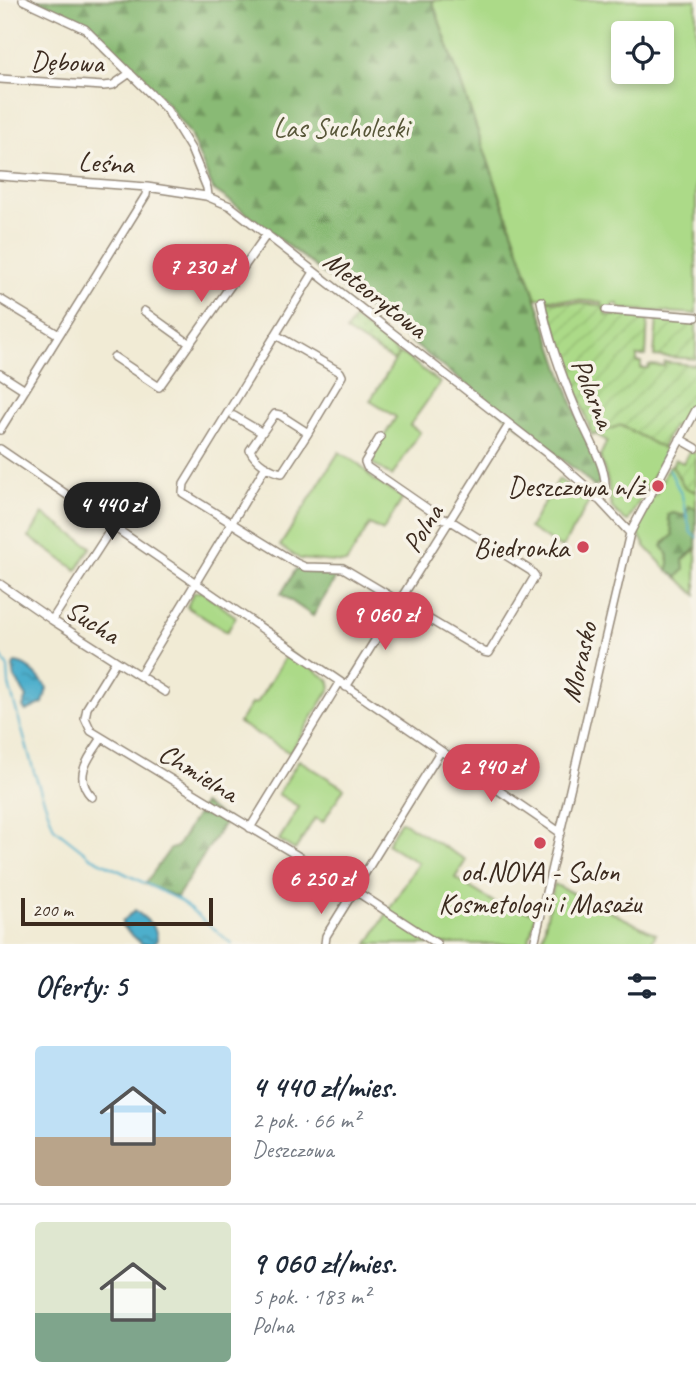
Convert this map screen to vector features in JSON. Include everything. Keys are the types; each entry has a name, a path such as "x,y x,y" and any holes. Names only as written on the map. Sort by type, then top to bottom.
{"street":[{"path":"23,0 85,29 172,116 191,149 208,196"},
{"name":"Dębowa","path":"0,79 103,86 113,85 130,73"},
{"name":"Leśna","path":"0,176 147,187 208,196"},
{"path":"0,430 146,195 147,187"},
{"name":"Meteorytowa","path":"208,196 233,207 569,472 629,533"},
{"path":"114,357 159,387 266,235"},
{"path":"183,256 229,288"},
{"path":"314,272 182,488 183,492 296,563 305,567 343,568 489,653 535,576 531,570 419,503 367,467 365,462 380,437"},
{"path":"0,299 59,335"},
{"name":"Polarna","path":"541,301 552,342 603,472 606,484 597,499"},
{"path":"606,310 696,317"},
{"path":"144,311 190,344"},
{"path":"276,335 340,372 342,376 329,402 282,473 256,459 250,450 275,414 308,433"},
{"path":"0,374 25,390"},
{"name":"Morasko","path":"534,944 629,533 696,410"},
{"path":"234,415 261,432"},
{"name":"Polna","path":"346,687 509,425"},
{"path":"680,439 696,448"},
{"path":"0,449 561,833"},
{"path":"140,675 266,466"},
{"path":"52,620 113,526"},
{"name":"Sucha","path":"0,584 166,692"},
{"name":"Chmielna","path":"116,661 86,708 85,718 91,731 354,890 437,944"},
{"path":"250,828 339,683"},
{"path":"92,797 86,791 82,779 84,764 102,738"},
{"path":"325,944 326,936 438,751"}],"green space":[{"name":"Las Sucholeski","path":"32,0 432,0 575,411 603,480 594,487 581,474 213,189 190,134 166,102 84,23"},
{"path":"432,0 696,0 696,314 620,309 618,304 613,304 612,309 603,308 601,302 536,298"},
{"path":"546,301 602,305 606,315 648,317 646,356 637,356 641,368 648,368 649,365 664,366 665,362 695,365 696,362 696,398 679,429 673,426 662,448 621,425 592,435"},
{"path":"657,318 696,320 696,359 654,356"},
{"path":"354,319 399,354 394,361 346,331"},
{"path":"399,354 440,383 410,425 420,432 392,476 369,461 396,417 370,401"},
{"path":"620,425 668,450 628,521 612,508 600,456 607,441 595,434"},
{"path":"690,450 696,454 696,492 684,487 672,465 675,459 683,463"},
{"path":"339,452 403,498 383,531 370,524 346,563 300,559 280,546"},
{"path":"672,465 684,487 696,492 696,509 685,516 673,513 668,519 672,524 673,536 663,543 670,564 667,570 645,546 637,531 652,496 655,496 668,467"},
{"path":"559,479 589,502 562,548 529,528"},
{"path":"689,506 696,509 696,548 683,560 684,570 677,577 667,570 669,557 662,546 673,535 668,515 673,513 685,516"},
{"path":"43,514 91,547 77,570 29,537"},
{"path":"696,548 696,595 677,577 684,570 683,560"},
{"path":"296,569 340,571 313,616 281,594"},
{"path":"202,591 236,617 227,632 187,607 193,593"},
{"path":"288,652 329,680 331,687 290,753 239,723 251,704 257,703"},
{"path":"299,760 344,788 323,822 315,818 295,850 279,840 299,807 278,794"},
{"path":"203,804 227,819 177,897 145,884 170,849 177,847"},
{"path":"401,821 466,860 455,878 497,904 536,913 528,944 368,944 418,863 387,844"},
{"path":"554,884 656,934 651,944 541,944"}],"water":[{"path":"15,663 29,669 47,688 43,703 26,711 23,707 27,697 15,678"},
{"path":"135,910 155,931 157,940 153,944 142,944 122,926 122,922"}],"waterway":[{"path":"661,462 665,453"},
{"path":"669,469 682,496 691,533 696,537"},
{"path":"0,654 8,668 9,685 34,772 54,828 91,857 179,900 232,944"}],"place":[{"name":"Deszczowa n/ż","path":"658,486"},
{"name":"Biedronka","path":"583,547"},
{"name":"od.NOVA - Salon Kosmetologii i Masażu","path":"540,843"}]}
